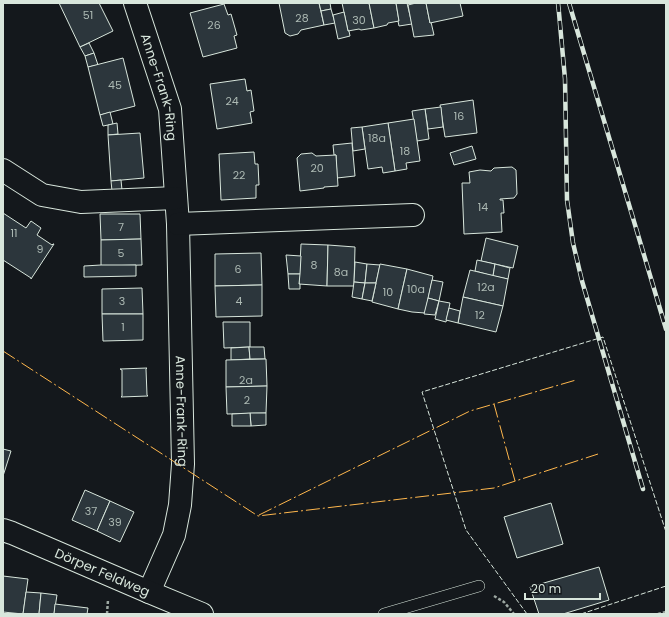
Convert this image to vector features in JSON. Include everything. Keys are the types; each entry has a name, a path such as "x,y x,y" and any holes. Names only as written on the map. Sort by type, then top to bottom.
{"street":[{"name":"Anne-Frank-Ring","path":"136,3 170,109 178,224 183,471 180,505 174,535 149,592"},
{"path":"3,170 42,195 81,202 176,198"},
{"path":"178,224 413,215"},
{"name":"Dörper Feldweg","path":"3,530 202,614"}],"lane":[{"path":"384,614 479,586"}],"path":[{"path":"479,586 504,602 514,614"},
{"path":"658,614 666,612"}],"building":[{"path":"59,3 99,3 113,31 80,47"},
{"path":"279,3 319,3 324,25 301,30 298,34 290,36 285,33"},
{"path":"319,3 330,3 331,9 321,11"},
{"path":"342,3 369,3 374,28 348,31"},
{"path":"369,3 396,3 399,21 374,28"},
{"path":"396,3 407,3 412,24 399,26"},
{"path":"426,3 434,35 414,37 408,5"},
{"path":"426,3 460,3 463,16 430,23"},
{"path":"224,4 228,15 231,14 237,35 234,36 237,48 203,57 190,13"},
{"path":"331,9 335,23 324,25 321,11"},
{"path":"344,12 350,36 338,39 333,15"},
{"path":"89,43 94,53 85,56 80,47"},
{"path":"94,53 98,65 88,67 85,56"},
{"path":"123,58 135,106 100,115 88,67"},
{"path":"245,79 247,91 251,90 254,111 250,112 252,123 217,129 210,84"},
{"path":"473,100 477,133 445,137 440,105"},
{"path":"441,107 443,127 428,129 425,109"},
{"path":"425,109 429,139 417,141 412,111"},
{"path":"110,112 113,124 103,126 100,115"},
{"path":"414,119 420,161 406,163 407,169 395,171 388,123"},
{"path":"117,123 118,134 108,135 108,125"},
{"path":"388,123 395,171 383,173 382,167 368,169 362,127"},
{"path":"362,127 365,149 353,151 351,128"},
{"path":"140,133 144,178 111,181 108,135"},
{"path":"352,143 355,176 337,178 336,155 334,155 333,145"},
{"path":"472,146 476,159 454,165 450,153"},
{"path":"254,152 255,164 258,164 259,185 256,185 256,198 221,200 219,154"},
{"path":"312,153 316,156 336,155 338,186 300,191 297,158 301,154"},
{"path":"512,167 516,170 517,194 514,198 500,199 503,200 504,213 501,213 502,232 464,234 462,183 470,183 469,172 480,170 491,171 494,168"},
{"path":"121,180 122,190 112,191 111,181"},
{"path":"3,213 26,228 31,221 41,228 37,235 52,245 54,244 31,279 3,260"},
{"path":"100,214 140,214 141,239 101,240"},
{"path":"486,238 518,246 513,268 481,261"},
{"path":"141,239 142,265 101,266 101,240"},
{"path":"301,244 328,245 327,286 299,284"},
{"path":"328,245 355,247 354,286 327,286"},
{"path":"261,253 262,285 215,286 215,254"},
{"path":"286,255 301,256 300,274 288,274"},
{"path":"477,260 495,264 493,276 475,271"},
{"path":"355,262 367,264 365,283 354,282"},
{"path":"367,264 380,265 376,283 365,283"},
{"path":"380,264 407,269 398,309 372,302"},
{"path":"495,264 510,268 508,279 493,276"},
{"path":"136,265 136,276 84,277 84,266"},
{"path":"407,269 433,276 425,313 398,309"},
{"path":"470,270 508,279 503,306 463,297"},
{"path":"288,274 300,274 300,289 289,289"},
{"path":"432,280 443,282 439,301 428,298"},
{"path":"354,282 365,283 362,299 352,297"},
{"path":"365,283 376,283 372,301 362,299"},
{"path":"262,285 262,316 216,317 215,286"},
{"path":"142,288 143,314 102,314 102,289"},
{"path":"463,297 503,306 496,332 458,323"},
{"path":"428,298 439,301 435,315 424,314"},
{"path":"439,301 450,303 446,322 435,319"},
{"path":"449,308 460,311 458,323 446,320"},
{"path":"102,314 143,314 143,340 103,341"},
{"path":"223,322 250,322 250,347 224,348"},
{"path":"249,347 250,359 231,360 231,348"},
{"path":"249,347 264,347 265,359 250,359"},
{"path":"266,359 267,386 226,387 226,360"},
{"path":"147,368 148,396 121,397 122,370 120,369"},
{"path":"267,386 266,413 227,414 226,387"},
{"path":"250,413 266,413 266,425 251,426"},
{"path":"250,413 251,426 232,426 232,414"},
{"path":"3,449 11,451 3,476"},
{"path":"85,490 110,501 97,531 72,520"},
{"path":"110,501 134,512 120,542 97,531"},
{"path":"551,503 563,544 517,558 504,517"},
{"path":"599,567 609,600 563,614 539,614 530,587"},
{"path":"3,576 28,579 23,614 3,612"},
{"path":"26,592 41,593 39,614 23,614"},
{"path":"41,593 57,595 54,614 39,614"},
{"path":"55,604 88,608 87,614 54,614"}],"railway":[{"path":"558,3 565,79 567,200 573,243 582,281 643,489"},
{"path":"569,3 666,329"}],"fence":[{"path":"527,614 466,530 422,392 603,337 666,532"},
{"path":"581,614 666,586"}],"power":[{"path":"3,351 258,516 494,488 598,454"},
{"path":"259,515 470,411 576,380"},
{"path":"494,404 515,481"}]}
